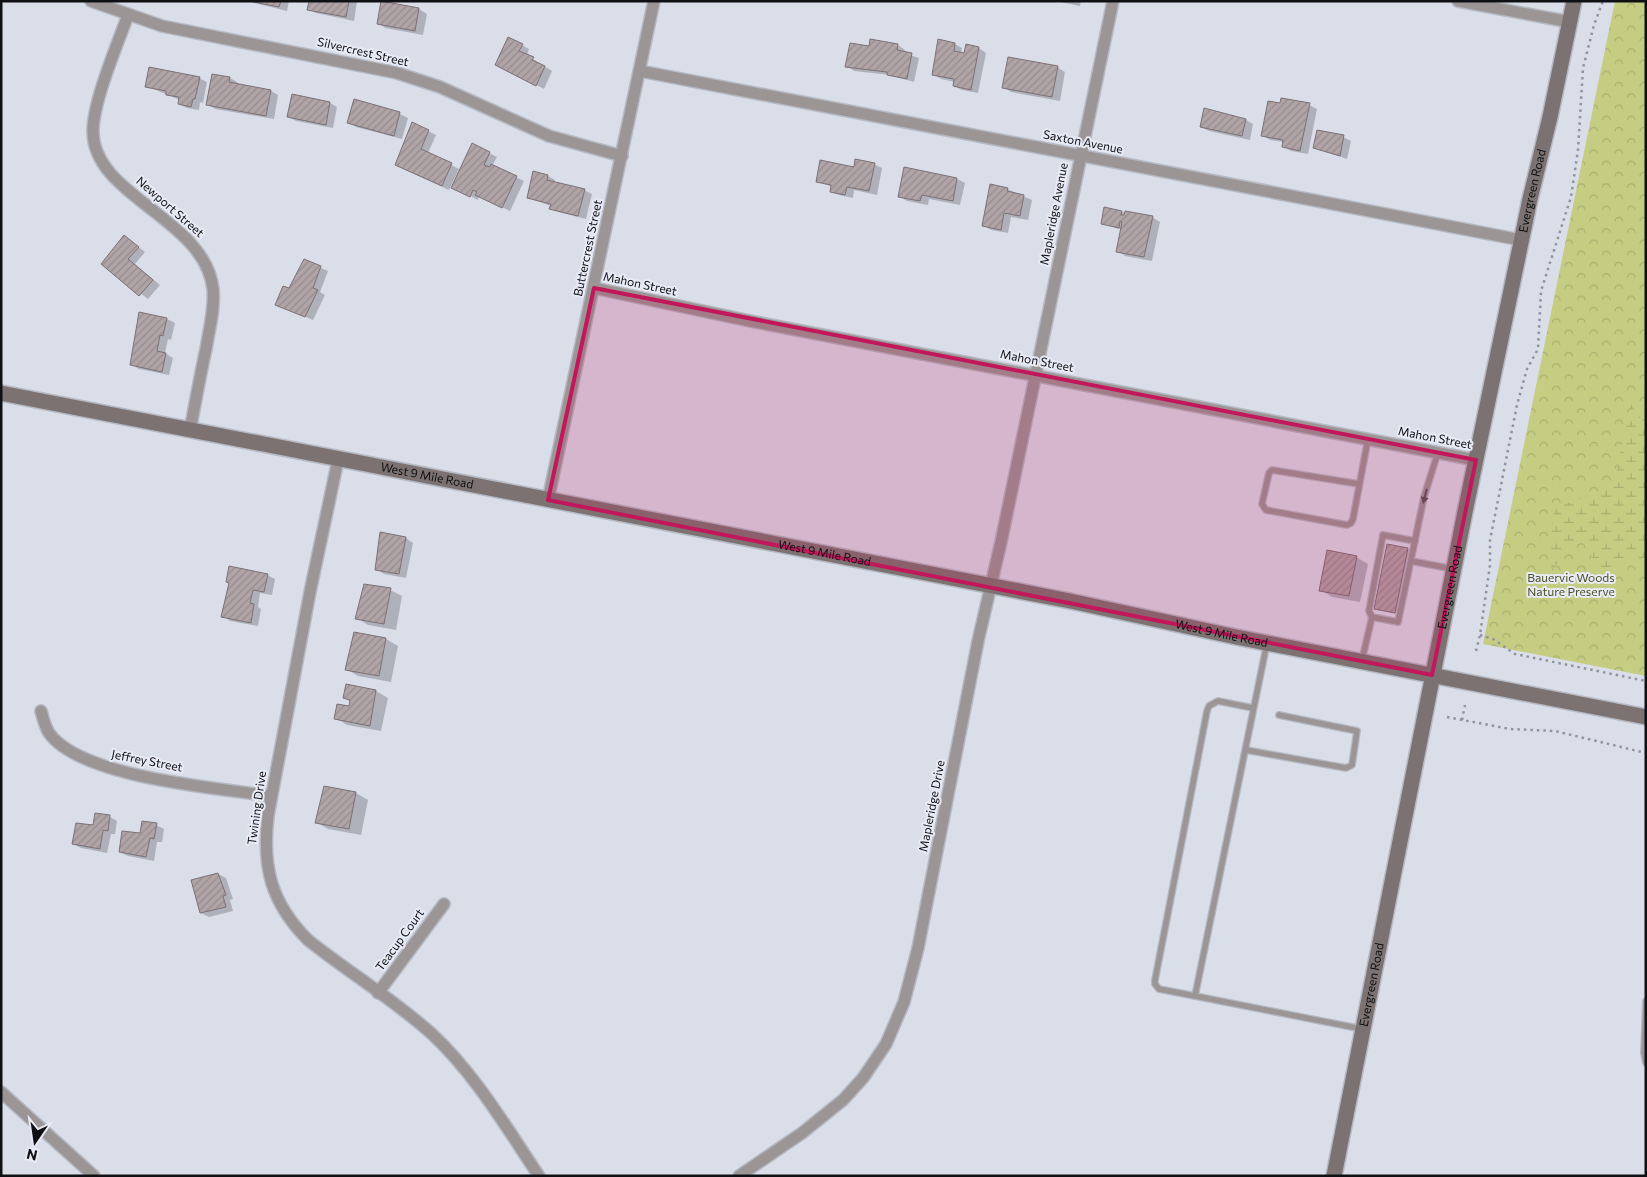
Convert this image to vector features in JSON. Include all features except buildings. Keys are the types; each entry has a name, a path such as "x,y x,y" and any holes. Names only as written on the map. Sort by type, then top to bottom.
{"main road":[{"name":"Evergreen Road","path":"1334,1176 1453,569 1521,240 1574,1"},
{"name":"West 9 Mile Road","path":"1,393 991,586 1646,717"}],"street":[{"name":"Silvercrest Street","path":"91,1 128,15 208,36 397,73 440,87 550,136 622,156"},
{"name":"Buttercrest Street","path":"548,500 654,1"},
{"name":"Mapleridge Avenue","path":"1036,375 1113,1"},
{"path":"1458,1 1570,22"},
{"name":"Newport Street","path":"128,15 97,108 93,128 93,141 97,152 111,174 198,250 213,288 210,326 190,431"},
{"name":"Saxton Avenue","path":"640,71 1521,240"},
{"name":"Mahon Street","path":"594,288 747,320 1476,460"},
{"name":"Mapleridge Drive","path":"739,1176 802,1134 843,1100 863,1078 895,1026 904,1002 918,948 978,641 1036,375"},
{"name":"Twining Drive","path":"338,460 310,592 272,796 265,854 270,879 280,904 293,924 308,940 417,1022 453,1056 482,1093 539,1176"},
{"name":"Jeffrey Street","path":"41,711 48,732 69,750 96,764 134,774 272,796"},
{"name":"Teacup Court","path":"378,993 444,904"},
{"path":"1,1092 94,1176"}],"lane":[{"path":"1359,484 1272,470 1262,504 1266,510 1347,525 1353,519 1368,439"},
{"path":"1372,617 1398,622 1424,497 1438,452"},
{"path":"1362,661 1372,617 1369,611 1383,536 1416,541"},
{"path":"1411,561 1453,569"},
{"path":"1195,996 1267,642"},
{"path":"1253,708 1218,701 1209,706 1207,710 1155,984 1160,989 1362,1029"},
{"path":"1246,750 1346,768 1352,765 1357,731 1279,715"},
{"path":"1646,1001 1644,1054 1646,1063"}],"path":[{"path":"1476,652 1480,635 1495,514 1527,369 1539,344 1541,291 1570,198 1578,150 1583,68 1594,25 1603,1"},
{"path":"1480,635 1493,639 1515,654 1646,680"},
{"path":"1462,720 1465,705"},
{"path":"1447,717 1510,729 1555,731 1646,753"}],"highlighted area":[{"path":"594,288 1476,460 1432,675 548,500"}],"green space":[{"name":"Bauervic Woods Nature Preserve","path":"1615,1 1646,1 1646,676 1483,644"},
{"path":"1631,404 1646,426 1646,559 1629,556 1603,575 1581,539 1548,573 1554,508 1613,487"}]}
